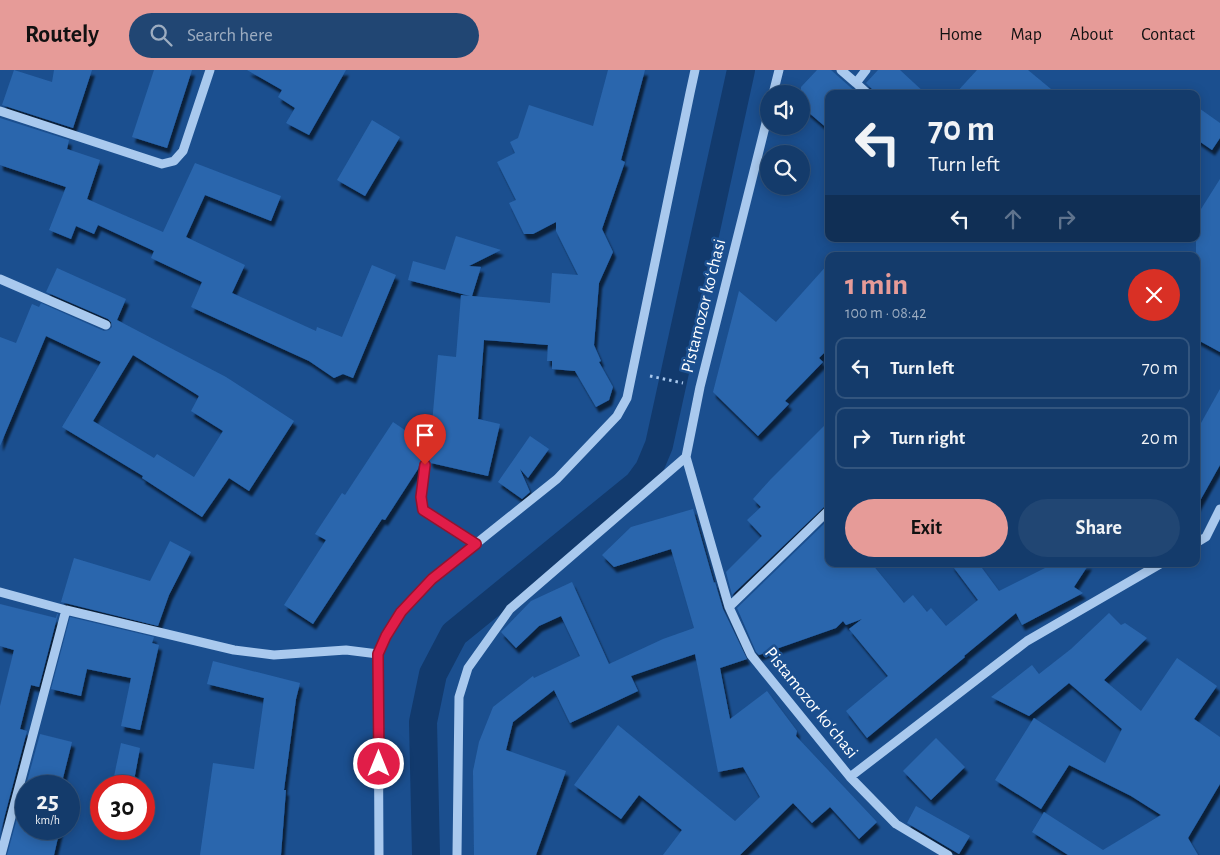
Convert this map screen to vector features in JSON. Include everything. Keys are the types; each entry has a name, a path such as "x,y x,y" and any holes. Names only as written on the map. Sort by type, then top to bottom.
{"street":[{"path":"0,112 162,164 174,161 183,151 210,70"},
{"path":"379,855 378,654 386,636 401,612 432,579 556,480 617,416 628,398 695,70"},
{"path":"775,85 779,70"},
{"path":"841,70 864,90"},
{"path":"856,83 866,70"},
{"name":"Pistamozor koʻchasi","path":"763,135 700,387 686,457 729,607 751,655 850,777 1027,642 1155,567"},
{"path":"0,280 106,325"},
{"path":"457,855 458,697 468,668 510,608 686,457"},
{"path":"425,465 421,497 423,510 476,544"},
{"path":"1200,541 1206,537 1220,509"},
{"path":"729,607 825,514"},
{"path":"0,592 66,610 234,650 274,656 346,650 378,654"},
{"path":"1,855 66,610"},
{"path":"850,777 896,824 948,855"}],"path":[{"path":"633,372 700,387"}],"building":[{"path":"14,70 52,82 54,70 92,70 73,128 2,105"},
{"path":"154,70 192,70 167,148 132,137"},
{"path":"247,70 346,70 309,135 286,123 295,108 278,97 282,90"},
{"path":"608,70 645,70 621,160 625,162 602,229 613,252 599,283 594,345 601,361 599,362 613,387 609,400 596,407 575,371 552,369 552,361 547,361 548,345 484,340 478,419 500,424 488,476 431,463 429,460 430,450 420,462 418,469 385,520 382,519 313,624 284,605 326,540 315,534 342,493 345,495 393,422 430,447 438,355 456,357 461,295 470,296 408,280 413,261 445,270 456,236 501,250 469,266 481,267 472,296 550,303 552,273 578,275 556,231 556,222 533,234 524,234 509,203 516,200 497,162 515,153 510,142 518,138 529,105 593,126"},
{"path":"817,70 831,70 854,90 825,90 825,127 810,114 810,85 803,85"},
{"path":"878,70 900,70 922,90 873,90 866,83"},
{"path":"977,70 1028,70 1052,90 959,90"},
{"path":"1200,109 1220,123 1220,138 1212,150 1200,142"},
{"path":"0,118 69,140 67,149 100,160 87,199 163,232 195,163 281,196 271,221 205,195 186,237 245,265 232,293 316,331 317,327 342,337 372,265 396,275 353,378 343,374 334,378 309,361 191,307 202,282 151,258 154,251 98,225 94,234 76,226 71,239 49,230 66,187 0,165"},
{"path":"372,120 400,137 365,196 337,180"},
{"path":"1220,179 1220,352 1200,341 1200,252 1196,252 1196,242 1200,242 1200,211"},
{"path":"825,267 825,352 819,358 823,362 785,401 789,404 758,436 713,392 739,291 776,322"},
{"path":"57,268 126,299 117,320 226,377 294,421 249,491 229,478 202,517 142,478 143,476 62,427 101,362 46,336 0,446 0,337 16,343 32,304 39,307 41,303 104,331 112,327 108,319 46,292","holes":["133,355 199,396 191,411 223,431 194,477 157,454 154,458 93,421"]},
{"path":"1220,389 1220,465 1200,501 1200,425"},
{"path":"825,425 825,506 732,595 726,572 762,536 747,520 761,507 753,499"},
{"path":"530,436 549,449 528,478 520,469 530,492 522,499 498,482"},
{"path":"693,509 723,609 747,659 720,668 730,719 767,691 797,731 796,736 877,822 859,839 830,807 812,823 793,803 740,855 663,855 682,830 639,795 621,819 574,785 618,725 735,821 760,797 743,767 718,772 695,654 631,676 638,691 570,723 554,690 513,722 506,750 566,771 536,855 474,855 473,771 479,742 493,707 533,676 534,678 580,656 561,616 539,626 516,648 501,632 531,601 572,582 609,664 663,639 694,628 671,549 614,567 602,555 631,527"},
{"path":"825,523 825,567 874,567 904,603 913,595 927,612 931,608 946,626 978,600 953,567 981,567 999,591 1047,567 1087,567 1074,587 1083,593 1022,625 1016,613 867,738 846,711 888,676 849,629 862,619 846,625 843,621 836,628 759,655 737,608"},
{"path":"170,541 191,552 169,595 158,626 61,602 74,558 150,581"},
{"path":"0,604 56,618 58,614 39,687 31,685 20,729 27,731 0,834 0,706 14,650 0,646"},
{"path":"1109,613 1121,625 1125,623 1147,638 1104,680 1141,711 1177,658 1217,686 1194,719 1220,737 1220,784 1188,838 1198,855 1068,855 1032,832 1044,812 1103,850 1161,815 1131,796 1069,765 1041,809 995,780 1034,718 1105,763 1122,729 1069,683 1029,716 991,697 1032,665 1039,674 1071,649"},
{"path":"70,617 154,637 152,643 159,645 140,730 121,726 131,678 87,669 81,696 51,689"},
{"path":"213,661 300,683 296,699 284,790 286,790 281,855 200,855 213,763 254,769 264,698 207,684"},
{"path":"40,734 72,742 64,775 29,775"},
{"path":"936,738 965,767 931,800 903,771"},
{"path":"121,743 140,748 135,775 114,775"},
{"path":"916,806 970,836 959,854 907,823"},
{"path":"15,826 15,840 57,840 54,855 7,855"}],"waterway":[{"path":"426,855 423,722 433,674 454,634 638,484 649,469 659,445 741,70"}],"route":[{"path":"379,764 378,654 386,636 401,612 432,579 476,544 423,510 421,497 425,465"}]}
